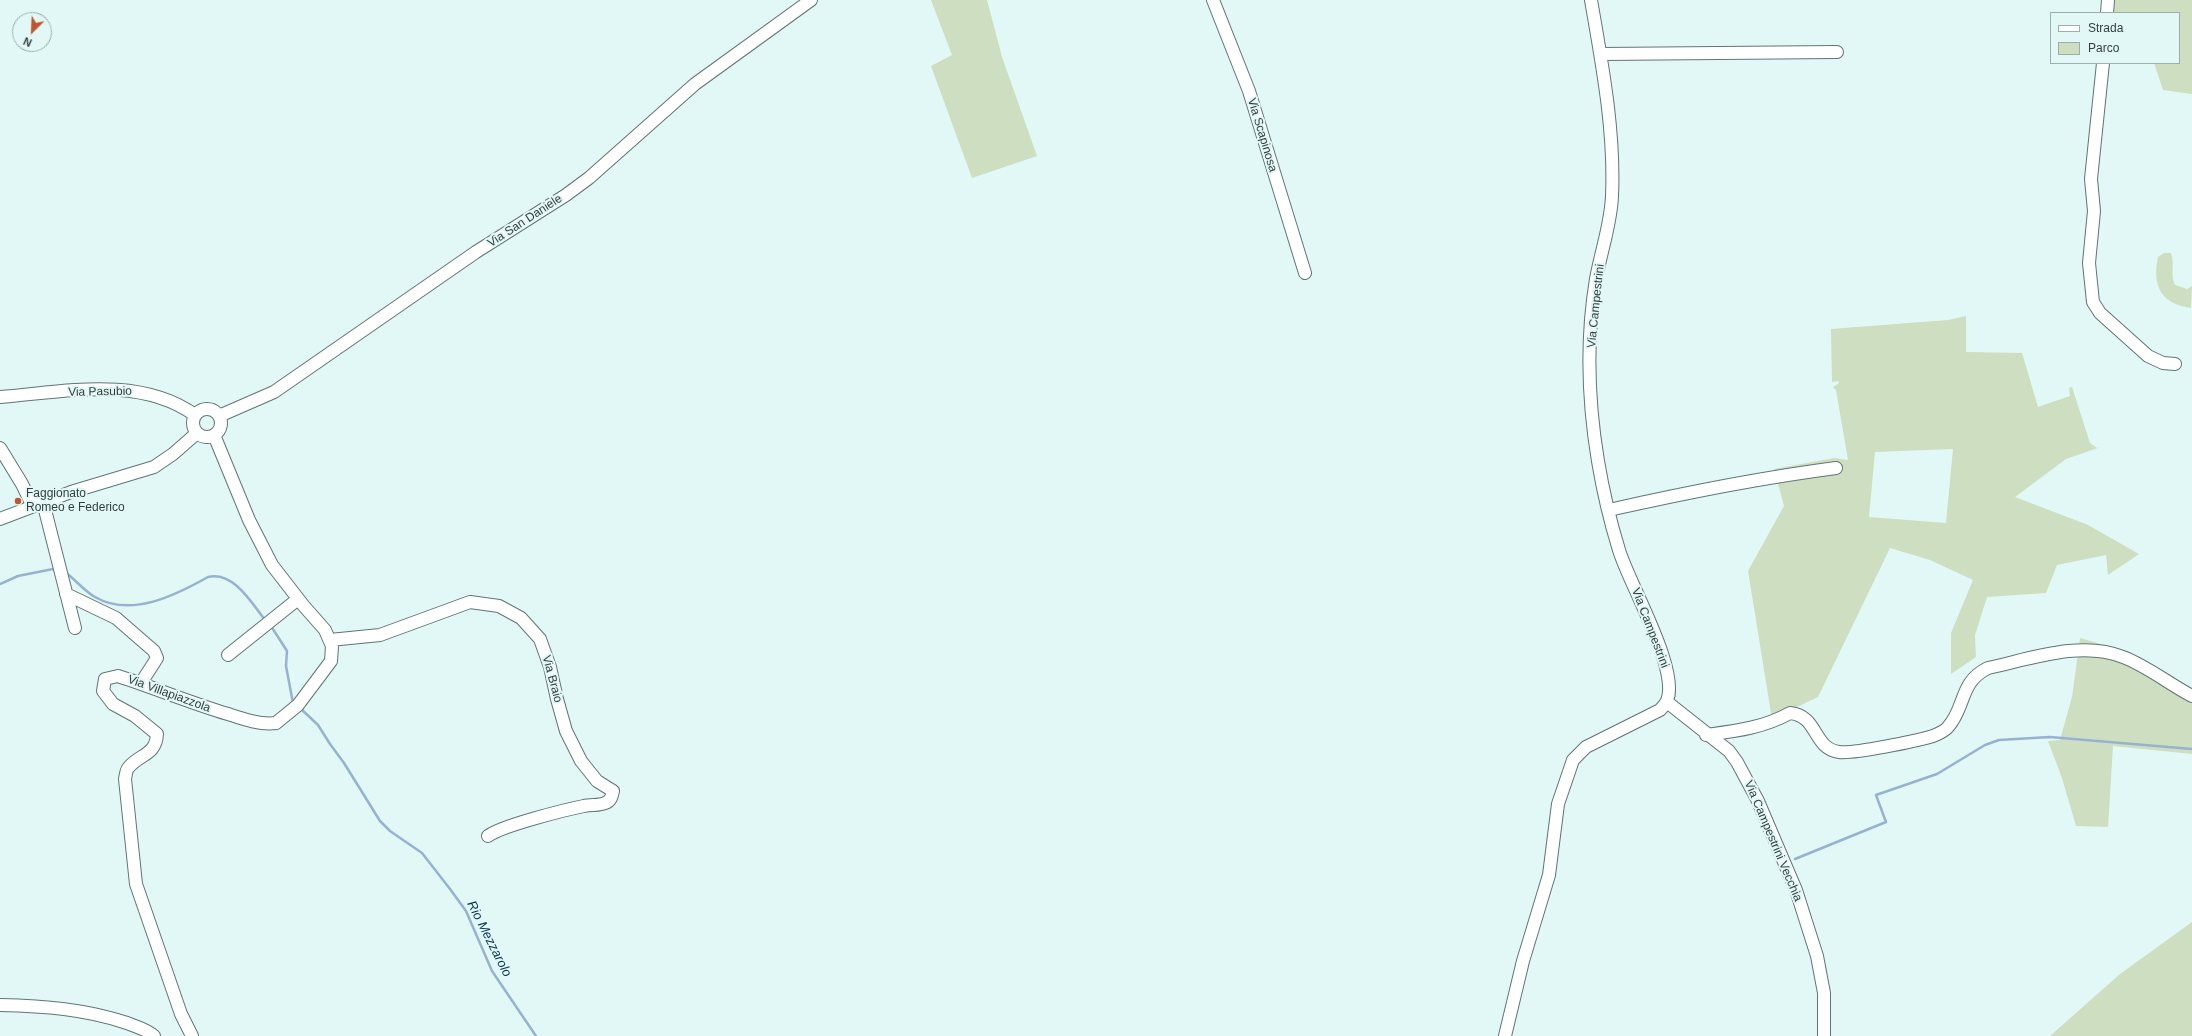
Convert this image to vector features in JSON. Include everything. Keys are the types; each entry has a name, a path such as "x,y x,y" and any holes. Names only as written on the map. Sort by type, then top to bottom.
{"street":[{"name":"Via San Daniele","path":"219,416 274,392 476,252 566,195 589,178 695,84 811,0"},
{"name":"Via Scapinosa","path":"1213,0 1249,91 1304,273"},
{"name":"Via Campestrini","path":"1591,0 1600,54 1613,164 1610,215 1596,279 1589,382 1591,421 1619,552 1648,618 1664,663 1668,685 1666,702"},
{"path":"2107,12 2108,0"},
{"path":"1600,54 1837,52"},
{"path":"2103,64 2091,179 2094,211 2089,263 2093,302 2100,313 2153,360 2175,364"},
{"name":"Via Pasubio","path":"0,397 93,390 143,391 181,406 195,415"},
{"path":"210,409 219,416 221,424 214,435 207,437 197,433 193,425 195,415 199,411 210,409"},
{"path":"0,519 38,504 154,467 173,454 197,433"},
{"name":"Via Villapiazzola","path":"192,1036 181,1014 136,884 125,779 128,767 147,754 157,743 157,734 135,716 113,704 103,691 105,679 118,676 207,708 252,722 276,723 298,705 331,661 332,646 325,630 298,599 272,565 249,520 214,435"},
{"path":"0,448 22,484 38,504 75,628"},
{"path":"1609,510 1707,488 1781,475 1836,468"},
{"path":"66,594 116,618 154,651 157,658 141,683"},
{"path":"228,656 298,599"},
{"name":"Via Braio","path":"330,640 380,635 470,602 499,606 521,618 540,638 550,667 566,731 581,760 597,781 613,791 612,798 606,803 570,810 494,832 488,836"},
{"path":"1706,735 1756,727 1780,720 1790,713 1805,718 1822,744 1839,752 1848,752 1933,736 1949,727 1966,688 1982,671 1988,668 2076,651 2102,651 2124,657 2192,696"},
{"path":"1505,1036 1523,961 1553,858 1558,804 1574,760 1586,747 1647,718 1660,710 1666,702"},
{"name":"Via Campestrini Vecchia","path":"1666,702 1706,735 1720,744 1737,762 1758,800 1796,890 1822,973 1824,1036"},
{"path":"0,1005 75,1009 111,1018 148,1031 154,1036"}],"green space":[{"path":"931,0 987,0 1002,57 1037,156 972,178 931,66 952,55"},
{"path":"2106,0 2192,0 2192,94 2163,90 2154,64 2180,64 2180,12 2106,12"},
{"path":"2164,253 2171,253 2175,285 2187,289 2192,286 2191,308 2172,302 2161,292 2156,277 2156,267 2158,257"},
{"path":"1966,316 1966,352 2022,353 2038,407 2070,396 2069,388 2072,387 2090,443 2097,448 2101,447 2066,459 2015,497 2088,525 2139,554 2108,575 2106,555 2057,565 2046,593 1987,597 1975,635 1976,657 1951,674 1951,633 1973,580 1930,560 1890,548 1818,697 1772,719 1748,571 1784,506 1774,469 1834,458 1848,460 1836,390 1833,387 1838,384 1839,381 1832,382 1831,329 1948,320","holes":["1953,449 1946,523 1869,517 1875,452"]},
{"path":"2080,638 2111,647 2192,693 2192,754 2113,746 2108,827 2076,826 2062,778 2048,741 2060,740 2072,697"},
{"path":"2192,922 2192,1036 2050,1036 2120,974"}],"waterway":[{"name":"Rio Mezzarolo","path":"0,584 18,576 53,569"},
{"name":"Rio Mezzarolo","path":"65,572 87,592 95,597 109,603 123,605 138,605 153,602 182,591 208,577 217,576 233,583 241,590 265,620"},
{"name":"Rio Mezzarolo","path":"271,626 287,651 286,666 293,703"},
{"name":"Rio Mezzarolo","path":"300,708 318,725 344,763 380,821 390,831 422,853 466,911 492,971 536,1036"},
{"path":"1795,859 1886,822 1876,795 1937,774 1985,745 1999,740 2050,737 2192,749"}],"place":[{"name":"Faggionato Romeo e Federico","path":"18,501"}]}
